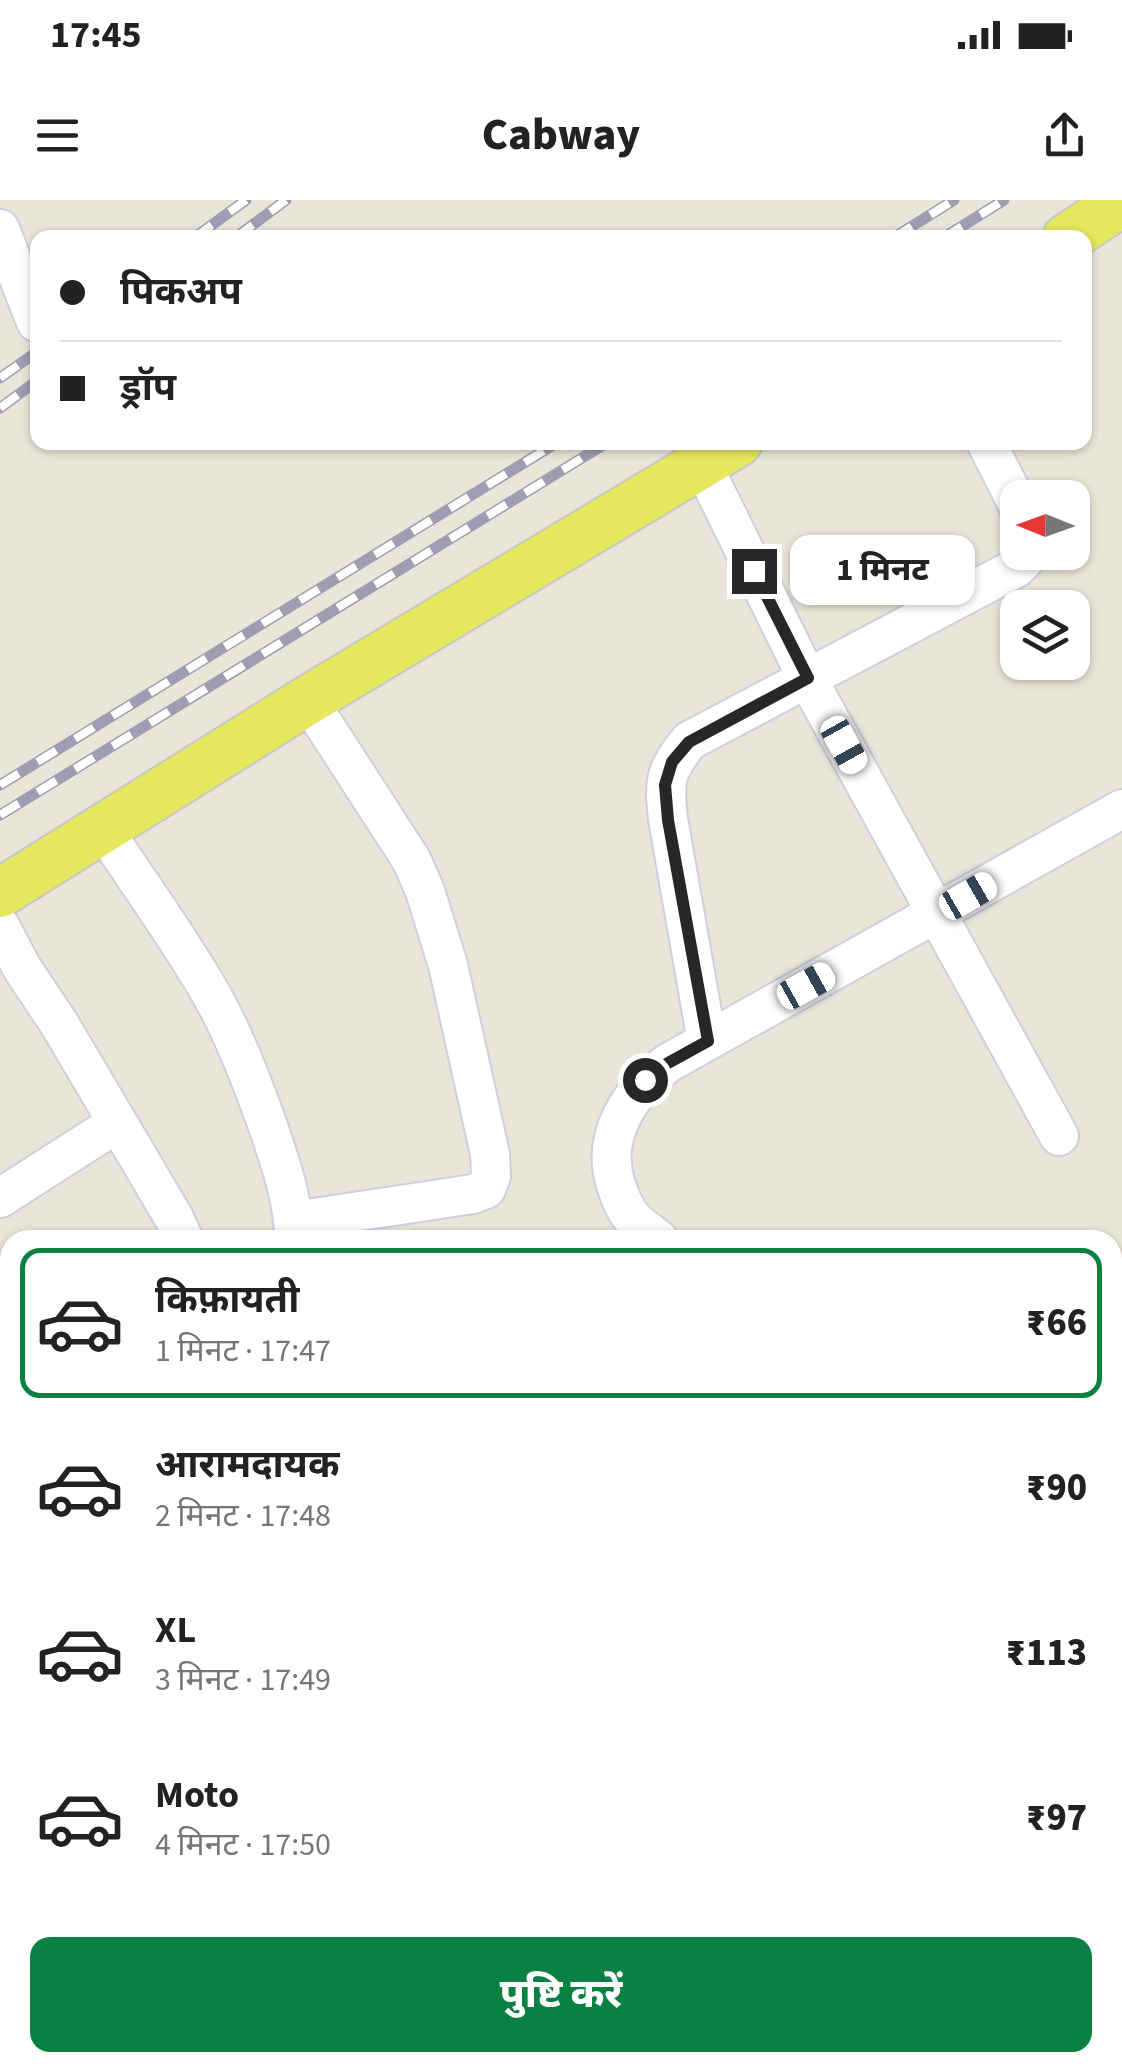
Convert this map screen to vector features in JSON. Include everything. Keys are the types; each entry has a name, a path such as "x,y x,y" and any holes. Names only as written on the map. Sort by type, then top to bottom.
{"main road":[{"path":"1079,230 1122,202"},
{"path":"0,893 308,700 720,453"}],"street":[{"path":"0,228 30,306"},
{"path":"990,450 1005,480"},
{"path":"720,453 808,678 1059,1136"},
{"path":"708,1041 668,820 665,785 672,762 689,742 1012,570"},
{"path":"103,830 205,984 227,1025 250,1075 278,1156 294,1230 486,1189 491,1176 490,1154 448,965 425,891 412,860 308,700"},
{"path":"647,1230 632,1218 610,1169 614,1132 626,1106 645,1080 668,1063 1122,809"},
{"path":"0,926 179,1230"},
{"path":"0,1198 118,1123"}],"railway":[{"path":"205,230 246,200"},
{"path":"246,230 286,200"},
{"path":"906,230 954,200"},
{"path":"956,230 1004,200"},
{"path":"0,378 30,357"},
{"path":"0,408 30,386"},
{"path":"0,785 545,450"},
{"path":"0,815 595,450"}],"route":[{"path":"645,1080 708,1041 668,820 665,785 672,762 689,742 808,678 754,571"}]}
